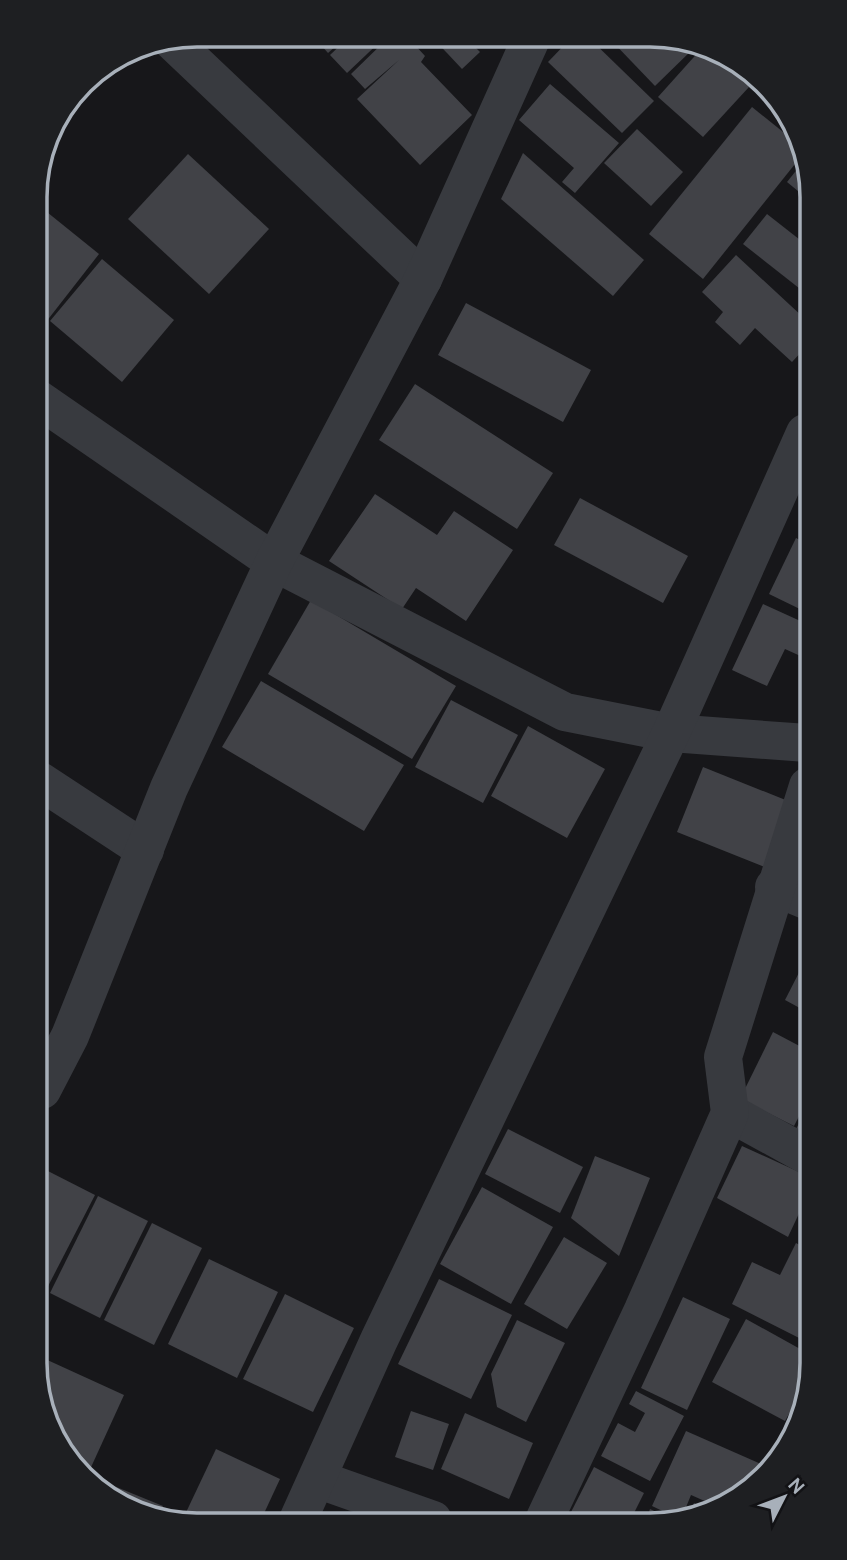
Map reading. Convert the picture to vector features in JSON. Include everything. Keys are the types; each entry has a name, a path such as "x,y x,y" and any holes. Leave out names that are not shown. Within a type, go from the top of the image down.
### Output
{"street":[{"path":"47,1081 71,1036 169,788 274,562 423,279 527,47"},
{"path":"180,49 423,279"},
{"path":"47,405 274,562 565,712 671,733 800,742"},
{"path":"301,1513 379,1340 671,733 800,445"},
{"path":"47,787 145,850"},
{"path":"547,1513 643,1310 730,1113 723,1057 791,894 799,840"},
{"path":"730,1113 799,1151"},
{"path":"317,1479 413,1513"}],"building":[{"path":"442,47 475,47 480,52 462,69"},
{"path":"562,47 598,47 654,101 622,133 548,62"},
{"path":"618,47 649,47 689,53 655,86"},
{"path":"338,48 374,48 347,73 330,55"},
{"path":"378,48 417,48 425,56 421,62 472,115 420,165 357,99 399,60 365,89 351,74"},
{"path":"696,55 733,73 749,87 703,137 658,97"},
{"path":"550,84 619,143 575,193 562,182 574,168 519,120"},
{"path":"752,107 785,134 796,163 703,279 649,234"},
{"path":"637,129 683,172 651,206 604,163"},
{"path":"523,153 644,260 613,296 501,199"},
{"path":"188,154 269,229 209,294 128,219"},
{"path":"797,169 799,192 787,182"},
{"path":"47,212 99,254 47,321"},
{"path":"767,214 800,240 800,289 743,244"},
{"path":"736,255 800,314 800,354 792,362 755,328 740,345 715,322 723,312 702,292"},
{"path":"102,259 174,320 122,382 50,321"},
{"path":"466,303 591,370 563,422 438,355"},
{"path":"415,384 553,473 517,529 379,440"},
{"path":"375,494 437,535 454,511 513,550 466,621 416,588 402,609 329,561"},
{"path":"580,498 688,556 663,603 554,545"},
{"path":"796,538 800,540 800,609 769,594"},
{"path":"311,600 456,686 412,759 268,674"},
{"path":"763,604 800,621 800,656 785,649 767,686 732,670"},
{"path":"261,681 404,765 364,831 222,747"},
{"path":"451,700 518,735 483,803 415,767"},
{"path":"528,726 605,769 567,838 491,796"},
{"path":"703,767 793,803 767,868 677,832"},
{"path":"799,972 799,1008 785,1000"},
{"path":"773,1032 799,1046 799,1116 794,1126 740,1099"},
{"path":"508,1129 583,1167 560,1213 485,1174"},
{"path":"742,1146 799,1172 799,1213 788,1237 717,1198"},
{"path":"595,1156 650,1178 619,1256 571,1218"},
{"path":"47,1171 95,1195 47,1288"},
{"path":"482,1187 553,1227 511,1304 440,1264"},
{"path":"98,1196 148,1221 100,1318 50,1293"},
{"path":"152,1223 202,1248 154,1345 104,1320"},
{"path":"564,1237 607,1263 567,1329 524,1304"},
{"path":"796,1243 799,1245 799,1338 732,1304 752,1262 780,1275"},
{"path":"209,1259 278,1292 237,1378 168,1344"},
{"path":"439,1279 512,1315 471,1399 398,1364"},
{"path":"285,1294 354,1328 313,1412 243,1379"},
{"path":"683,1297 730,1319 687,1410 641,1388"},
{"path":"746,1319 799,1348 797,1392 785,1421 712,1382"},
{"path":"517,1320 565,1343 526,1422 497,1407 491,1374"},
{"path":"47,1360 124,1395 91,1468 73,1446 55,1411"},
{"path":"636,1391 684,1416 650,1481 601,1456 618,1423 635,1432 645,1413 629,1404"},
{"path":"411,1411 449,1424 433,1470 395,1457"},
{"path":"465,1413 533,1443 509,1499 441,1469"},
{"path":"686,1431 756,1462 749,1462 749,1475 741,1482 716,1497 706,1502 691,1495 686,1508 664,1512 652,1506"},
{"path":"216,1449 280,1479 264,1513 186,1512"},
{"path":"594,1467 644,1493 634,1513 571,1513"},
{"path":"109,1484 163,1506 162,1508 122,1493"}]}
